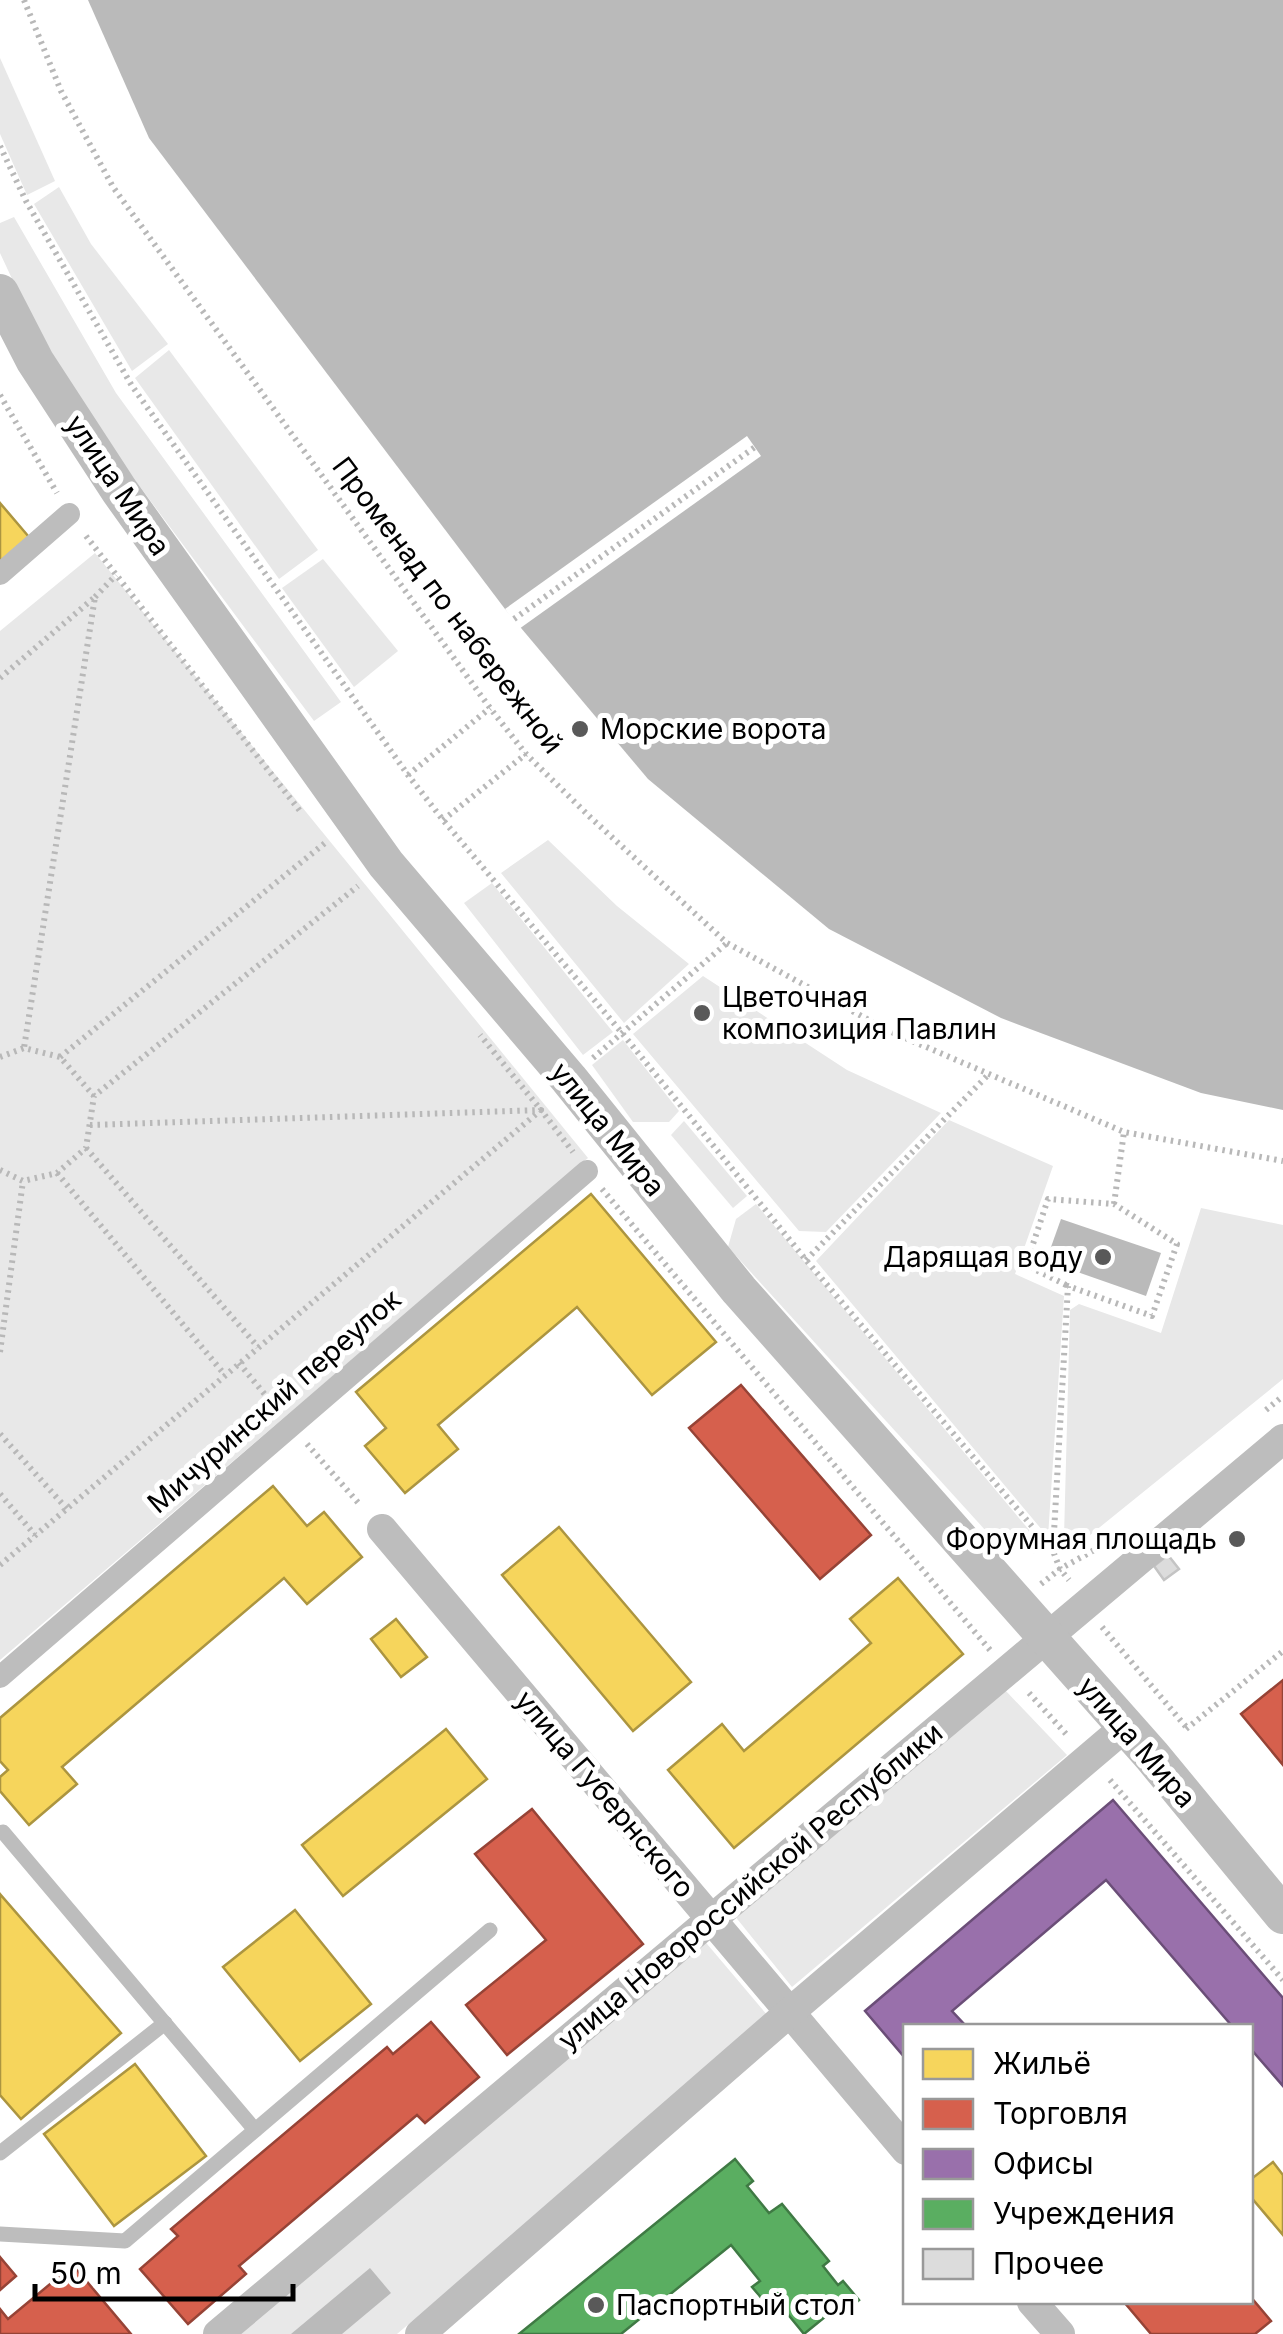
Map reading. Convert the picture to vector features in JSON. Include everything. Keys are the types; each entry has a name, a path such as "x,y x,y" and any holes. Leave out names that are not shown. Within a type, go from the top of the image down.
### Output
{"street":[{"name":"улица Мира","path":"0,292 35,361 119,490 386,864 569,1079 738,1290 1152,1756 1283,1914"},
{"path":"0,574 69,514"},
{"name":"Мичуринский переулок","path":"0,1677 587,1171"},
{"name":"улица Новороссийской Республики","path":"218,2334 1283,1439"},
{"name":"улица Губернского","path":"382,1530 903,2146"},
{"path":"420,2334 1126,1727"},
{"path":"1034,2304 1060,2334"}],"lane":[{"path":"3,1832 255,2130"},
{"path":"0,2234 125,2240 490,1930"},
{"path":"0,2153 165,2023"}],"path":[{"name":"Променад по набережной","path":"24,0 61,91 113,187 490,708 526,754 640,866 728,943 889,1031 1124,1132 1283,1162"},
{"path":"0,146 26,200 132,386 408,775 806,1260 1053,1551 1060,1568 1096,1619 1187,1728"},
{"path":"0,395 69,514 300,811"},
{"path":"514,619 754,446"},
{"path":"0,678 116,575"},
{"path":"24,1048 95,597"},
{"path":"408,775 490,708"},
{"path":"443,820 526,754"},
{"path":"60,1057 325,842"},
{"path":"0,1170 24,1181 57,1173 86,1148 94,1096 360,885"},
{"path":"569,1079 728,943"},
{"path":"480,1035 587,1171 977,1634 1112,1782 1283,1980"},
{"path":"2,1052 24,1048 60,1057 94,1096"},
{"path":"806,1260 989,1074"},
{"path":"90,1125 540,1110"},
{"path":"0,1565 540,1110"},
{"path":"1114,1204 1124,1132"},
{"path":"86,1148 258,1347"},
{"path":"57,1173 225,1375"},
{"path":"0,1352 24,1181"},
{"path":"1048,1199 1114,1204 1177,1244 1152,1316 1068,1286 1026,1265 1048,1199"},
{"path":"1053,1551 1068,1286"},
{"path":"1254,1420 1283,1396"},
{"path":"0,1434 67,1509"},
{"path":"0,1494 35,1536"},
{"path":"977,1634 1060,1568 1110,1539"},
{"path":"1112,1782 1152,1756 1283,1651"}],"shaded area":[{"path":"88,0 1283,0 1283,1110 1201,1093 1001,1018 829,929 648,779 505,609 149,138"},
{"path":"0,58 55,181 27,195 0,134"},
{"path":"59,187 91,244 168,344 132,371 34,204"},
{"path":"14,217 116,393 341,702 314,721 86,414 0,253 0,223"},
{"path":"169,350 318,550 279,579 135,378"},
{"path":"95,553 588,1158 0,1660 0,631"},
{"path":"323,559 398,651 354,687 282,588"},
{"path":"548,840 617,906 689,964 624,1023 501,873"},
{"path":"492,883 613,1032 583,1055 464,903"},
{"path":"703,976 847,1070 941,1113 826,1232 799,1231 633,1034"},
{"path":"623,1040 679,1111 669,1122 633,1122 592,1065"},
{"path":"949,1120 1053,1166 1015,1274 1064,1296 1048,1537 816,1261"},
{"path":"684,1121 747,1196 733,1208 671,1135"},
{"path":"756,1204 1045,1549 1036,1554 1018,1549 986,1531 728,1247 736,1219"},
{"path":"1201,1208 1283,1225 1283,1379 1070,1548 1064,1537 1070,1310 1079,1304 1161,1333"},
{"name":"Дарящая воду","path":"1061,1219 1161,1253 1146,1296 1046,1261"},
{"path":"1005,1690 1067,1755 792,1987 734,1915"},
{"path":"702,1938 768,2016 397,2334 229,2334"},
{"path":"370,2268 391,2293 342,2334 291,2334"}],"pier":[{"path":"747,436 761,456 519,629 505,609"}],"building: Жильё":[{"path":"0,503 29,537 0,562"},
{"path":"591,1194 716,1342 652,1395 577,1307 438,1425 458,1449 405,1493 365,1446 386,1428 356,1392"},
{"path":"273,1486 307,1526 324,1512 362,1557 307,1604 284,1578 62,1767 77,1784 29,1825 0,1791 0,1777 8,1770 0,1761 0,1718"},
{"path":"559,1527 691,1682 633,1731 502,1575"},
{"path":"898,1578 963,1654 734,1848 668,1770 722,1724 744,1751 871,1643 850,1619"},
{"path":"396,1619 427,1657 401,1677 371,1639"},
{"path":"446,1729 487,1779 343,1896 302,1845"},
{"path":"0,1894 121,2033 21,2119 0,2095"},
{"path":"295,1910 371,2004 300,2061 223,1967"},
{"path":"135,2064 206,2156 114,2226 44,2134"},
{"path":"1273,2162 1283,2175 1283,2235 1253,2200 1253,2178"}],"building: Торговля":[{"path":"741,1385 871,1535 820,1579 689,1428"},
{"path":"1283,1680 1283,1765 1241,1714"},
{"path":"532,1809 643,1944 507,2055 466,2005 546,1940 475,1854"},
{"path":"431,2022 479,2077 425,2123 417,2115 239,2266 246,2274 188,2324 140,2269 178,2236 171,2229 387,2047 393,2054"},
{"path":"0,2257 16,2276 0,2290"},
{"path":"73,2265 131,2334 0,2334 0,2309 8,2319"},
{"path":"1253,2300 1271,2321 1255,2334 1151,2334 1126,2304 1253,2304"}],"building: Офисы":[{"path":"1113,1800 1283,1998 1283,2086 1253,2051 1253,2024 1230,2024 1106,1880 952,2011 964,2024 903,2024 903,2055 865,2011"}],"building: Учреждения":[{"path":"735,2159 753,2181 747,2186 769,2213 782,2204 829,2261 823,2266 838,2285 843,2281 859,2300 842,2314 836,2308 804,2334 777,2301 769,2307 752,2287 760,2281 731,2245 621,2334 519,2334"}],"building: Прочее":[{"path":"1168,1555 1179,1569 1164,1580 1154,1566"}],"place":[{"name":"Морские ворота","path":"580,729"},
{"name":"Цветочная композиция Павлин","path":"702,1013"},
{"name":"Дарящая воду","path":"1103,1257"},
{"name":"Форумная площадь","path":"1237,1539"},
{"name":"Паспортный стол","path":"596,2305"}]}
